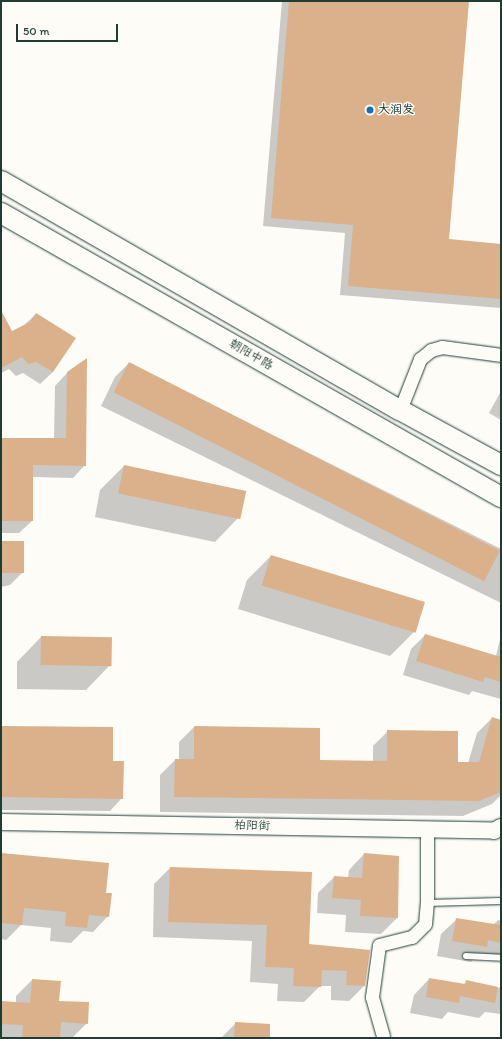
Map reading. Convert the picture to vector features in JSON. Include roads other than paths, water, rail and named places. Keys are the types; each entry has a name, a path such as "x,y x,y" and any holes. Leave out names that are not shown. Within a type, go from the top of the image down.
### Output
{"main road":[{"path":"1,181 400,410 501,465"},
{"name":"朝阳中路","path":"1,213 501,497"}],"street":[{"path":"400,410 420,359 431,350 442,347 501,355"},
{"name":"柏阳街","path":"1,822 494,831 501,827"},
{"path":"383,1036 372,997 379,945 412,937 425,924 427,903 427,830"}],"lane":[{"path":"427,903 501,901"},
{"path":"466,956 501,958"}],"place":[{"name":"大润发","path":"370,110"}]}
